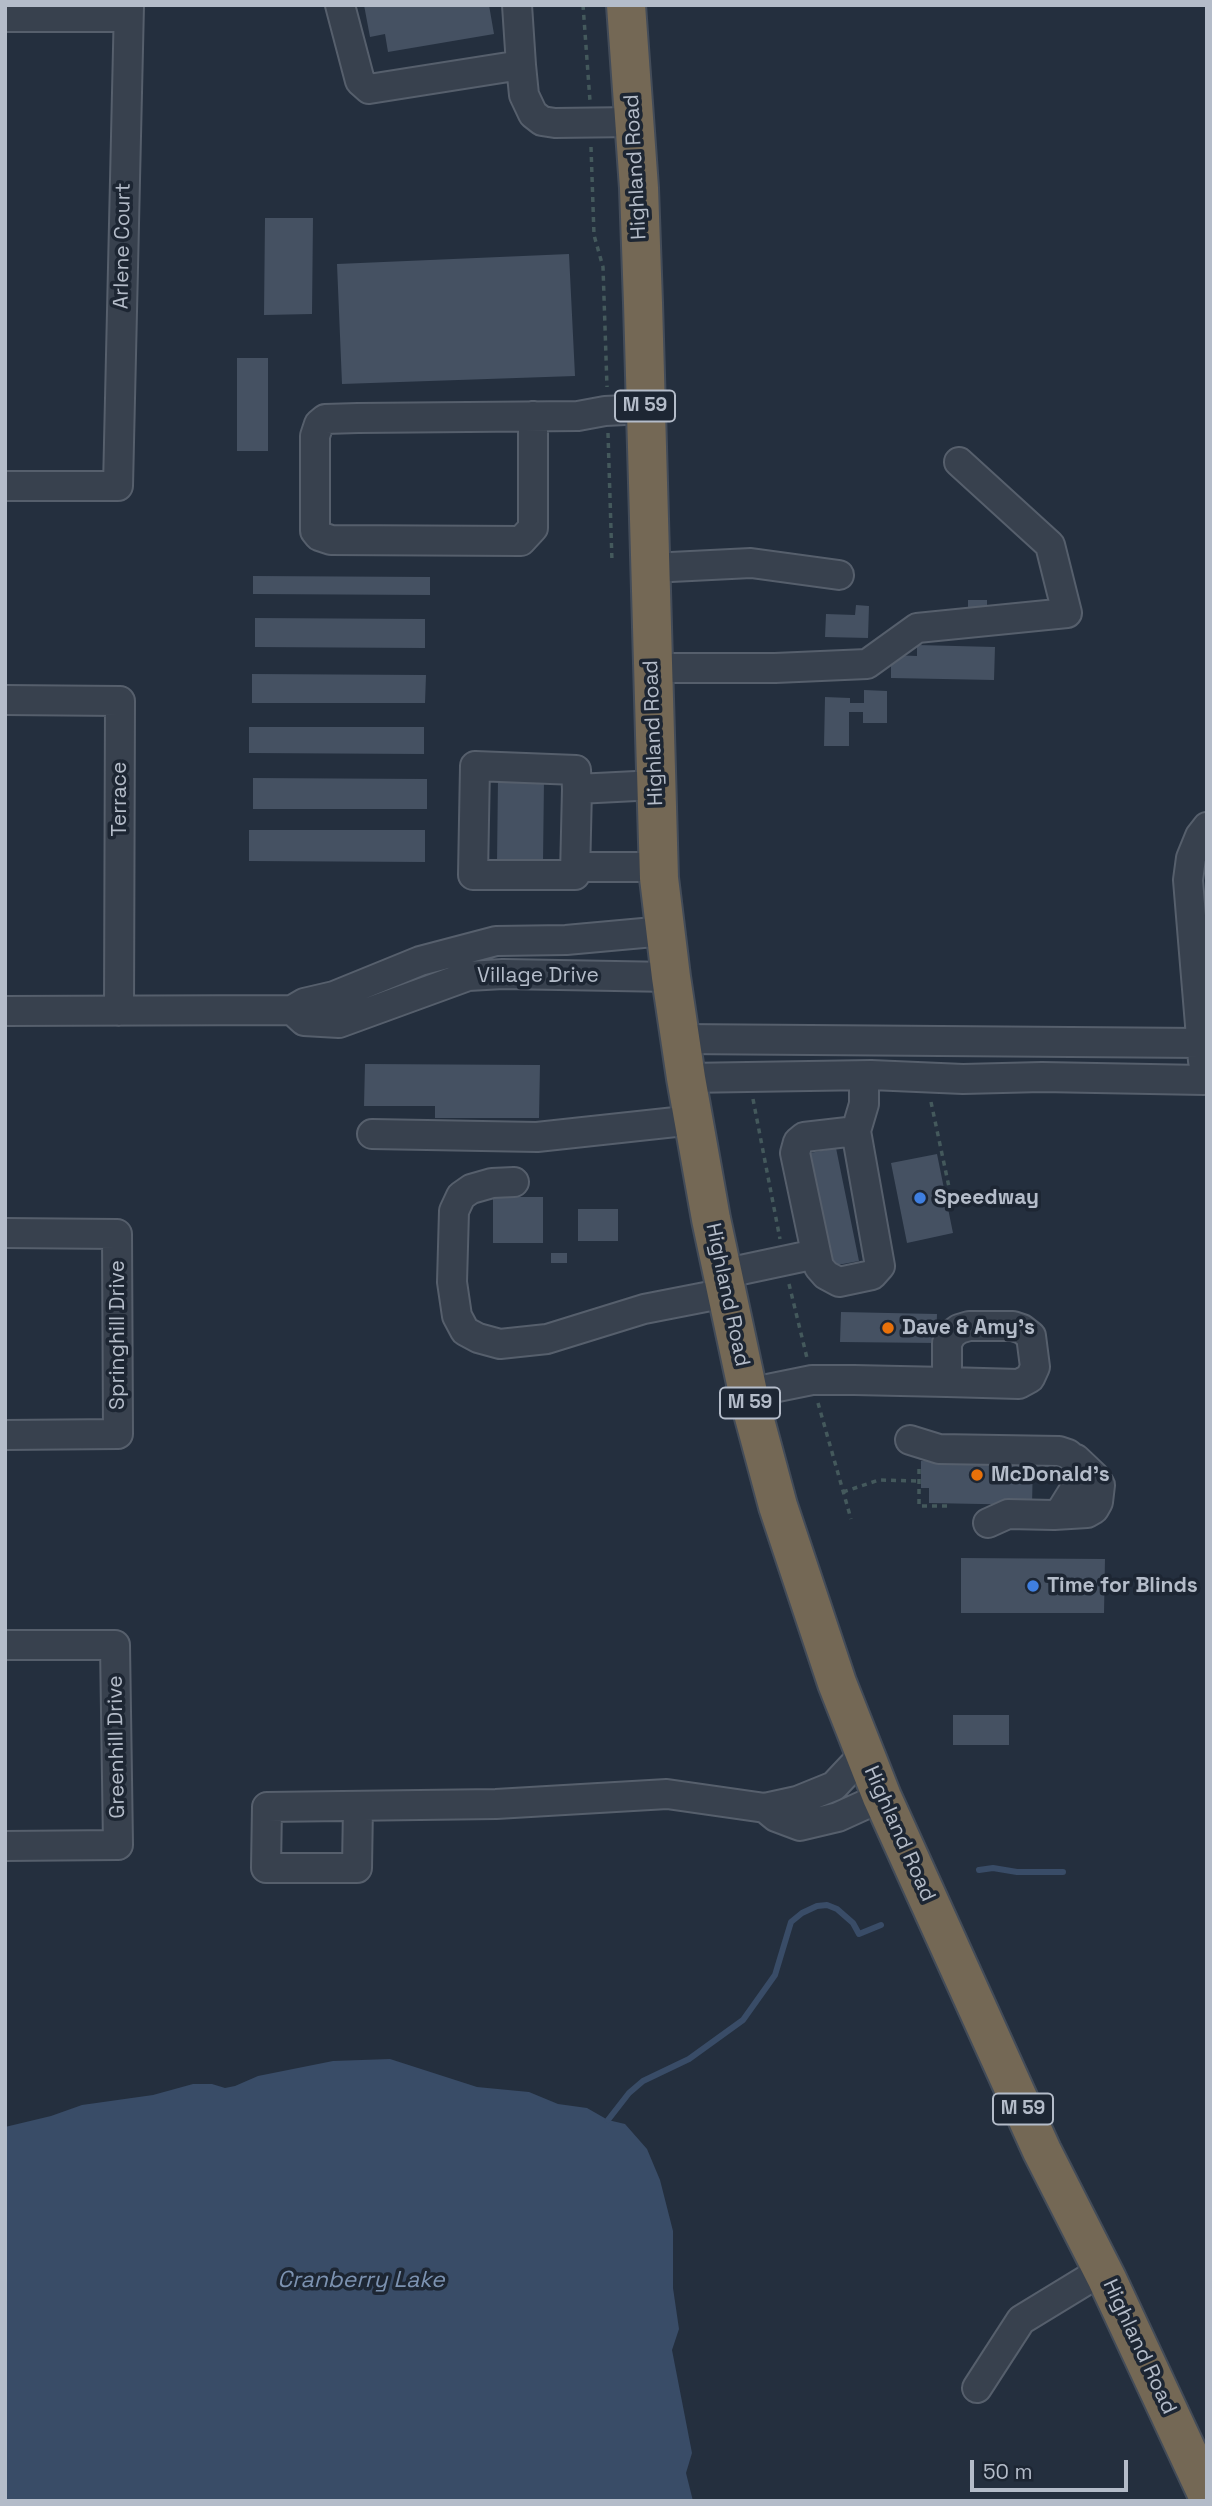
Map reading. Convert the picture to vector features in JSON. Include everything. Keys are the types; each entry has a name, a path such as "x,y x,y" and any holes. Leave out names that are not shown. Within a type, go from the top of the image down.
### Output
{"highway":[{"name":"Highland Road","path":"626,5 635,122 643,303 659,867 680,1039 724,1283 747,1393 778,1506 837,1683 864,1754 1037,2140 1103,2270 1206,2498"}],"street":[{"path":"340,5 360,81 369,89 521,65"},
{"path":"517,5 524,95 533,114 542,121 555,123 635,122"},
{"path":"5,17 128,11"},
{"name":"Arlene Court","path":"5,486 118,486 128,11"},
{"path":"533,416 533,528 521,541 331,540 320,536 316,531 315,436 319,424 325,419 533,416 578,416 645,409"},
{"path":"652,668 775,668 867,664 917,628 1067,613 1050,545 959,463"},
{"path":"651,568 751,563 839,575"},
{"name":"Terrace","path":"5,700 120,701 119,1011"},
{"path":"475,766 576,770 577,789 575,876 473,875 475,766"},
{"path":"577,789 656,785"},
{"path":"687,1078 1042,1077 1205,1090 1188,880 1191,858 1207,827"},
{"path":"575,867 659,867"},
{"name":"Village Drive","path":"5,1011 292,1010 303,1003 334,996 420,961 496,941 566,940 665,931"},
{"name":"Village Drive","path":"292,1010 304,1021 339,1023 468,976 671,976"},
{"path":"680,1039 1201,1043"},
{"path":"856,1131 804,1138 798,1142 795,1153 819,1267 827,1276 839,1282 872,1275 880,1266 856,1131 864,1104 871,1041"},
{"path":"962,1041 963,1079"},
{"path":"372,1134 537,1137 694,1120"},
{"path":"514,1182 492,1183 471,1189 461,1196 454,1211 452,1282 457,1315 465,1331 500,1344 547,1339 724,1283 784,1261 816,1254"},
{"name":"Springhill Drive","path":"5,1233 117,1234 118,1434 5,1435"},
{"path":"747,1393 812,1380 947,1382"},
{"path":"914,1449 1059,1451 1076,1459 1100,1485 1098,1502 1094,1509 1087,1513 1008,1514 988,1523"},
{"name":"Greenhill Drive","path":"5,1645 115,1645 118,1845 5,1846"},
{"path":"358,1806 496,1804 667,1794 765,1808 797,1801 834,1786 864,1754"},
{"path":"765,1808 776,1817 800,1826 838,1817 882,1797"},
{"path":"977,2388 1021,2320 1103,2270"}],"path":[{"path":"583,5 588,57 594,234 603,267 612,562"},
{"path":"747,1076 784,1261 812,1380 851,1519"},
{"path":"931,1102 949,1187"},
{"path":"914,1449 919,1480 919,1506 952,1506"},
{"path":"843,1492 879,1480 919,1480"}],"water":[{"name":"Cranberry Lake","path":"390,2059 477,2087 529,2092 558,2104 587,2108 608,2120 625,2124 647,2149 660,2180 673,2231 673,2288 679,2329 672,2350 692,2453 686,2473 693,2501 5,2501 5,2127 82,2105 153,2095 193,2084 212,2084 225,2088 258,2076 333,2061"}],"building":[{"path":"364,5 489,5 494,34 388,52 385,34 370,37"},
{"path":"265,218 313,218 312,314 264,315"},
{"path":"569,254 575,376 342,384 337,264"},
{"path":"237,358 268,358 268,451 237,451"},
{"path":"253,576 430,577 430,595 253,594"},
{"path":"968,600 987,600 987,615 968,614"},
{"path":"856,605 869,606 868,638 825,637 826,614 855,615"},
{"path":"255,618 425,619 425,648 255,647"},
{"path":"917,645 995,647 994,680 891,678 891,655 917,656"},
{"path":"252,674 426,675 425,703 252,703"},
{"path":"864,690 887,691 887,723 863,723 863,712 849,712 849,746 824,746 825,697 850,698 850,703 864,703"},
{"path":"249,727 424,727 424,754 249,753"},
{"path":"253,778 427,779 427,809 253,809"},
{"path":"498,779 544,780 543,862 497,862"},
{"path":"249,830 425,830 425,862 249,861"},
{"path":"365,1064 540,1065 539,1118 435,1118 435,1106 364,1106"},
{"path":"836,1148 859,1261 832,1266 810,1153"},
{"path":"937,1154 953,1233 907,1243 891,1163"},
{"path":"493,1197 543,1197 543,1243 493,1243"},
{"path":"578,1209 618,1209 618,1241 578,1241"},
{"path":"551,1253 567,1253 567,1263 551,1263"},
{"name":"Dave & Amy's","path":"841,1312 937,1314 936,1343 840,1342"},
{"name":"McDonald's","path":"921,1461 1033,1462 1032,1505 929,1503 929,1488 921,1488"},
{"name":"Time for Blinds","path":"961,1558 1105,1559 1104,1613 961,1613"},
{"path":"953,1715 1009,1715 1009,1745 953,1745"}],"waterway":[{"path":"979,1870 993,1868 1017,1872 1063,1872"},
{"path":"608,2120 629,2093 643,2081 689,2059 743,2020 775,1975 791,1922 802,1913 827,1905 837,1909 853,1923 859,1934 881,1925"}],"place":[{"name":"Speedway","path":"920,1198"},
{"name":"Dave & Amy's","path":"888,1328"},
{"name":"McDonald's","path":"977,1475"},
{"name":"Time for Blinds","path":"1033,1586"}]}
